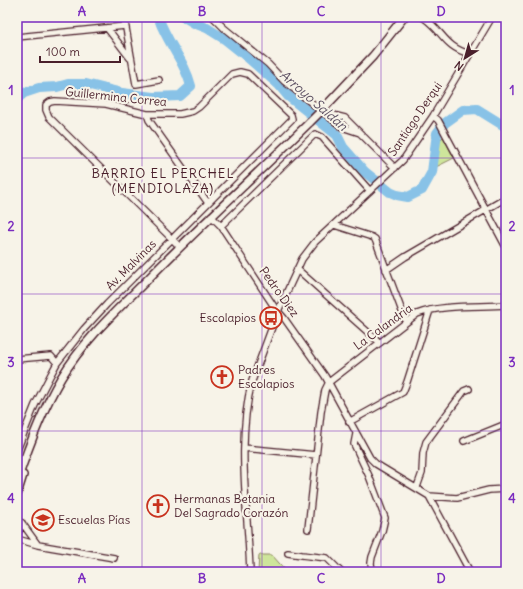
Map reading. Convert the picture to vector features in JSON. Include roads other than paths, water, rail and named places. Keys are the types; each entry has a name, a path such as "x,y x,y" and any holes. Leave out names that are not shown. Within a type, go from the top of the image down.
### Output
{"main road":[{"path":"17,481 21,459 46,406 61,377 77,354 104,322 180,247 310,122 324,111 373,56 404,17"},
{"path":"17,494 43,419 55,394 75,362 111,320 212,217"}],"street":[{"path":"124,17 136,84 160,80"},
{"path":"213,17 224,28 268,64 284,81 324,111 339,125 360,133"},
{"name":"Santiago Derqui","path":"250,572 244,448 247,404 252,381 278,311 297,269 312,247 370,191 388,176 407,154 433,116 492,17"},
{"path":"424,18 431,22 439,33 454,48 470,54"},
{"path":"17,37 125,26"},
{"path":"107,28 131,59"},
{"name":"Guillermina Correa","path":"172,239 49,117 46,110 46,104 55,101 106,104 147,114 180,114 193,111 232,74 240,72 248,74 290,115 292,119"},
{"path":"324,111 343,117 395,168"},
{"path":"147,114 149,120 208,203"},
{"path":"433,116 438,120 506,247"},
{"name":"Av. Malvinas","path":"17,450 35,405 57,363 96,314 292,119"},
{"path":"221,226 312,135 315,134 322,137 370,191"},
{"path":"386,270 485,209 506,198"},
{"name":"Pedro Diez","path":"212,217 221,226 275,308 284,318 329,382 356,434"},
{"path":"334,225 372,237 376,242 406,322"},
{"path":"172,239 180,247"},
{"path":"297,269 379,342"},
{"name":"La Calandria","path":"329,382 417,314 430,310 454,307 506,305"},
{"path":"350,422 402,392 407,382 430,310"},
{"path":"17,359 51,356 57,363"},
{"path":"308,530 325,390 329,382"},
{"path":"417,487 422,473 426,442 464,391 470,388"},
{"path":"464,441 506,424"},
{"path":"356,434 373,461 417,487 429,496 470,572"},
{"path":"356,434 354,444 369,476 385,518 382,531 372,557 371,563 373,572"},
{"path":"244,448 316,455"},
{"path":"429,496 457,498 495,488 506,489"},
{"path":"17,535 22,522 38,546"},
{"path":"17,539 38,546 114,558"},
{"path":"288,553 327,558 341,572"}],"waterway":[{"name":"Arroyo Saldán","path":"17,99 24,93 39,88 57,87 68,84 86,84 122,93 153,97 180,96 191,86 185,68 162,28 159,19 161,17"},
{"name":"Arroyo Saldán","path":"184,17 207,28 226,40 246,56 279,85 288,96 337,135 343,147 365,172 390,192 397,195 408,197 422,190 432,172 437,133 445,123 463,110 477,109 506,127"}],"place":[{"name":"Escolapios","path":"271,318"},
{"name":"Padres Escolapios","path":"222,377"},
{"name":"Hermanas Betania Del Sagrado Corazón","path":"158,506"},
{"name":"Escuelas Pías","path":"43,520"}],"district":[{"name":"BARRIO EL PERCHEL (MENDIOLAZA)","path":"163,180"}]}
